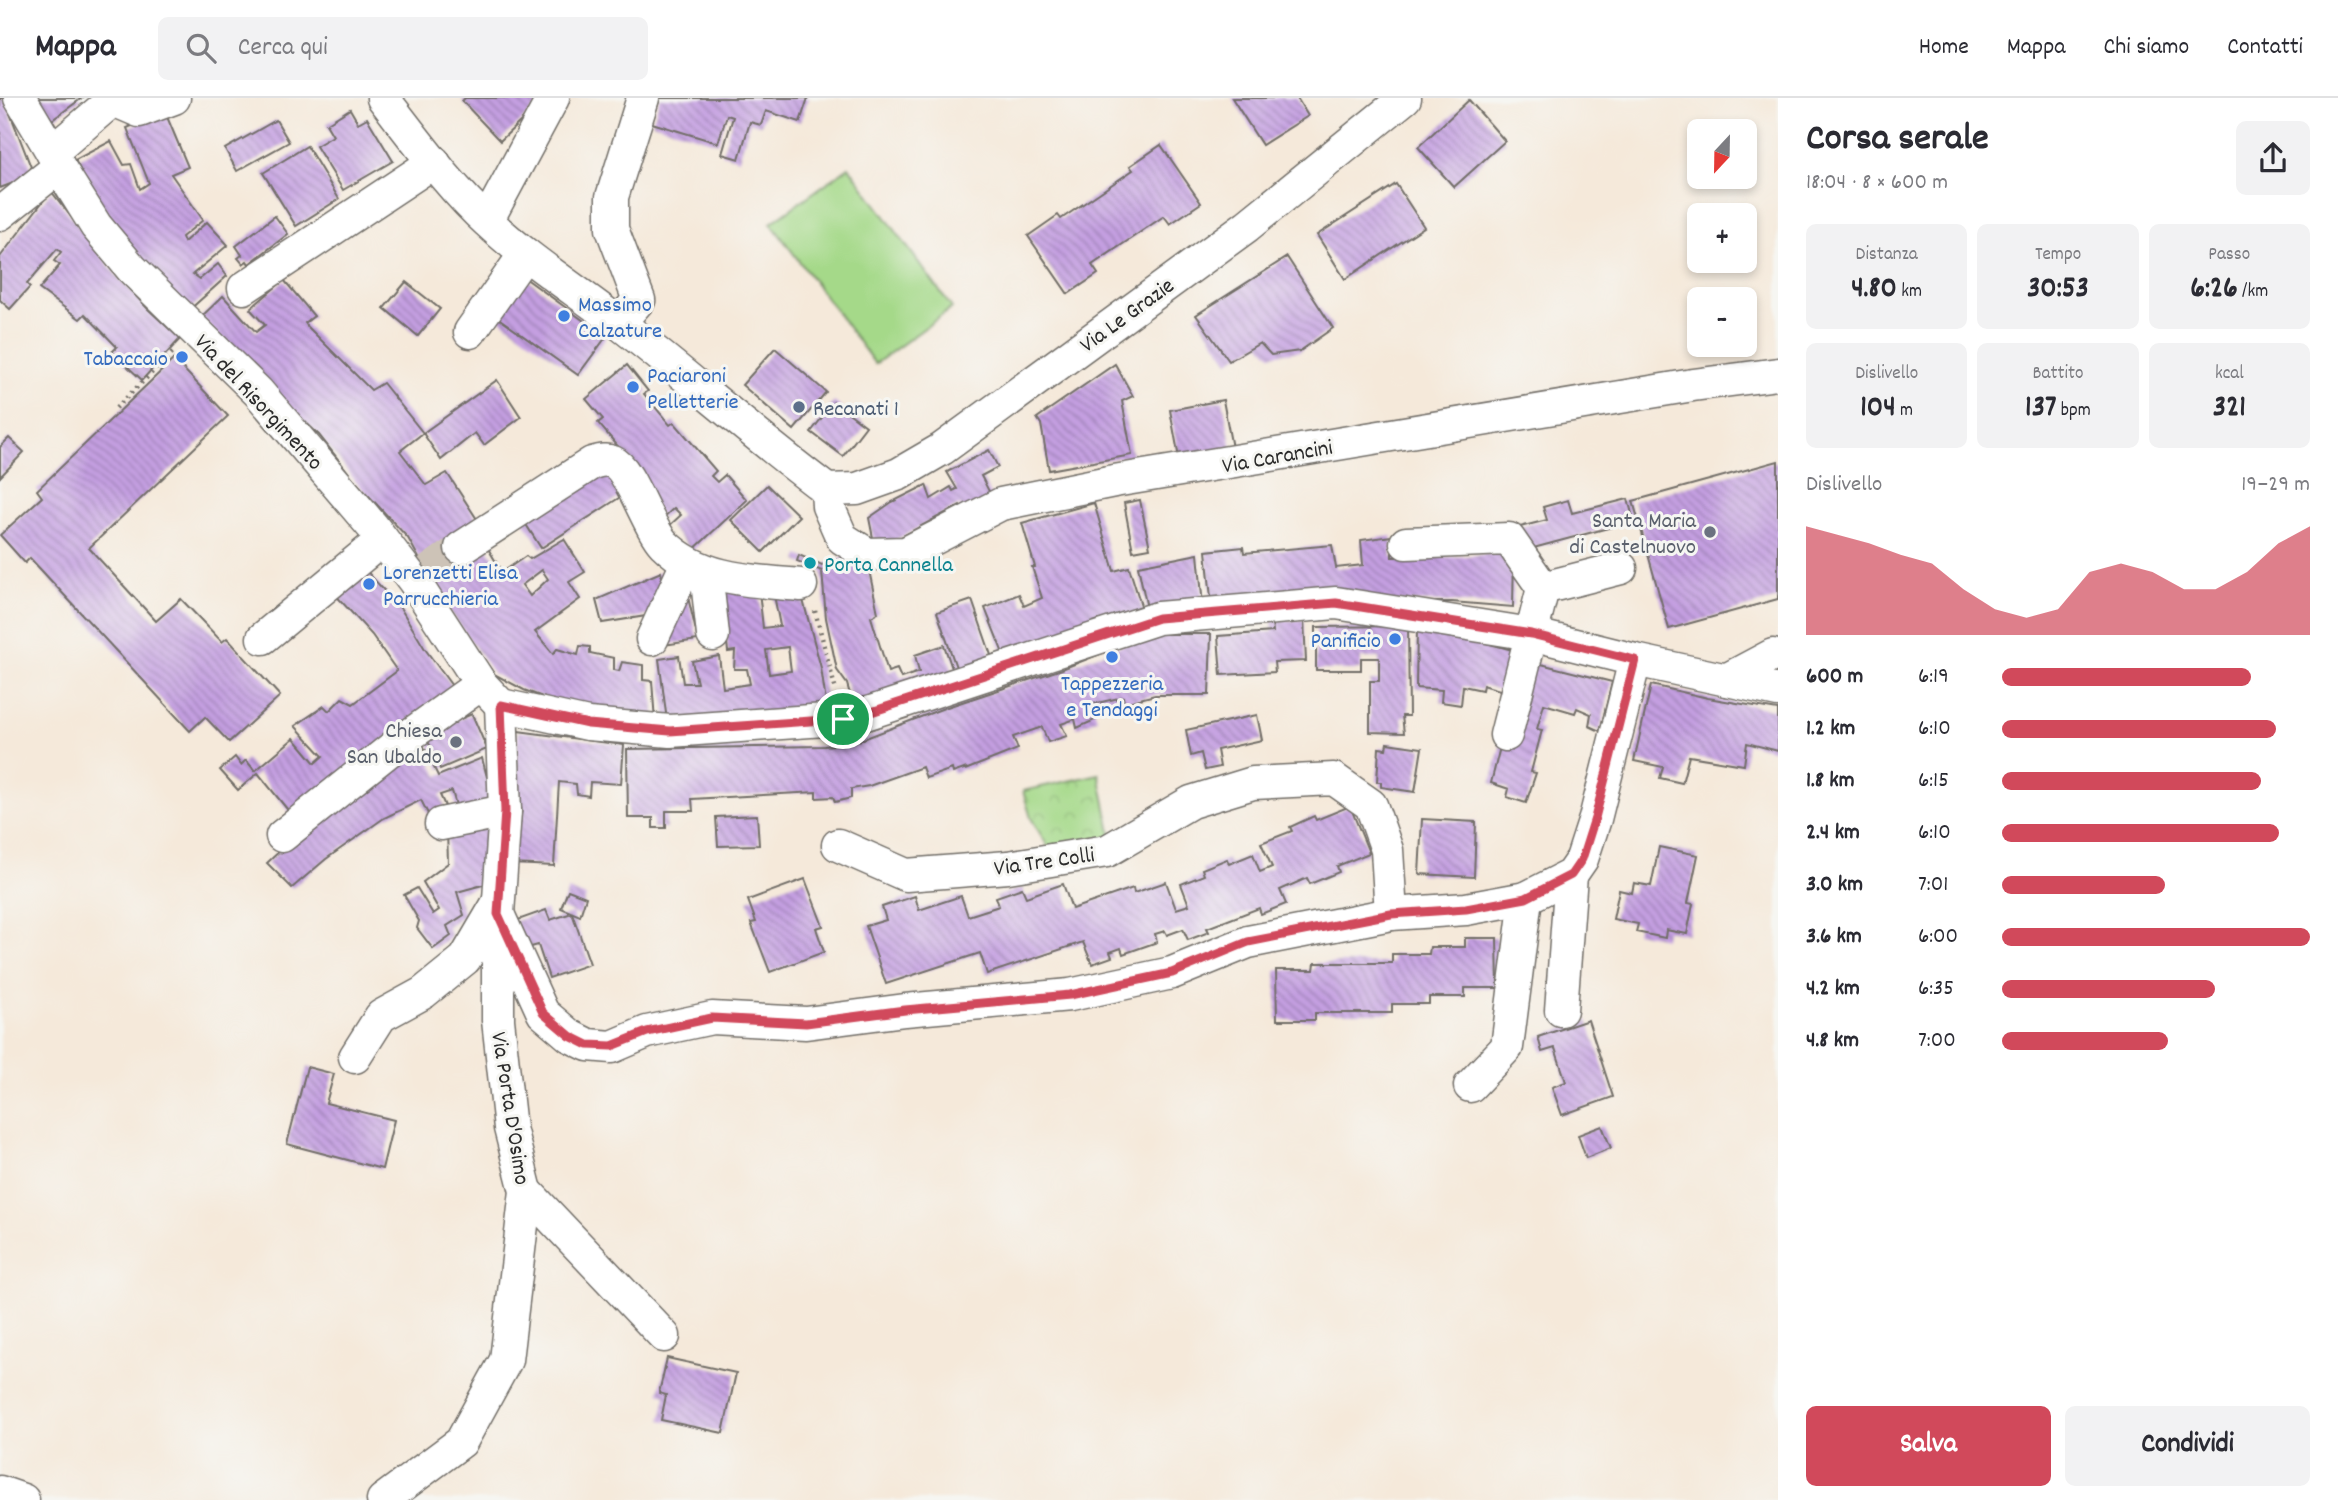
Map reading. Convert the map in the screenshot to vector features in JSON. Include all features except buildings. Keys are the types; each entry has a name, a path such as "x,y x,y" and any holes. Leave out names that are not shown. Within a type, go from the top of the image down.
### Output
{"street":[{"name":"Via del Risorgimento","path":"20,98 96,226 123,258 258,393 382,540 420,577 491,695"},
{"path":"0,215 114,99 139,111 174,98"},
{"path":"383,98 434,162 487,221 525,254 619,323 827,490"},
{"path":"487,221 553,98"},
{"path":"619,323 639,300 612,229 612,197 643,98"},
{"name":"Via Le Grazie","path":"827,490 857,489 899,474 942,449 1247,226 1395,101"},
{"path":"244,288 434,162"},
{"path":"470,332 525,254"},
{"name":"Via Carancini","path":"827,490 828,506 842,538 867,554 906,553 1001,504 1114,481 1693,385 1778,374"},
{"path":"461,548 592,463 605,460 616,463 626,476 651,528 664,544 696,567 750,581 801,585"},
{"path":"1406,543 1509,538 1543,588 1506,735"},
{"path":"264,638 382,540"},
{"path":"696,567 713,635"},
{"path":"652,639 696,567"},
{"path":"1543,588 1621,568"},
{"path":"282,836 396,745 491,695 588,724 670,731 853,718 1158,618 1336,603 1531,634 1778,691"},
{"path":"1726,680 1773,655"},
{"path":"498,908 543,1013 570,1036 588,1045 612,1046 647,1032 712,1018 806,1023 905,1010 1070,995 1172,973 1248,942 1391,914 1466,909 1526,898 1571,875 1582,859 1635,660"},
{"name":"Via Porta D'Osimo","path":"383,1500 461,1443 506,1360 526,1191 510,1128 498,1020 498,908 505,811 491,695"},
{"name":"Via Tre Colli","path":"838,845 906,875 1008,867 1107,851 1191,802 1253,783 1334,779 1371,805 1387,850 1391,914"},
{"path":"441,824 505,811"},
{"path":"1561,1010 1571,875"},
{"path":"1470,1087 1507,1046 1526,898"},
{"path":"355,1057 381,1016 424,993 465,959 498,908"},
{"path":"526,1191 664,1335"},
{"path":"0,1492 23,1500"}],"path":[{"path":"116,408 195,330"},
{"path":"801,585 812,598 843,719"}],"green space":[{"path":"849,167 952,308 875,364 771,223"},
{"path":"1099,774 1113,842 1051,852 1031,818 1023,791"}],"tunnel":[{"path":"427,572 461,548"}],"place":[{"name":"Massimo Calzature","path":"564,316"},
{"name":"Tabaccaio","path":"182,357"},
{"name":"Paciaroni Pelletterie","path":"633,387"},
{"name":"Recanati 1","path":"799,407"},
{"name":"Santa Maria di Castelnuovo","path":"1710,532"},
{"name":"Porta Cannella","path":"810,563"},
{"name":"Lorenzetti Elisa Parrucchieria","path":"369,584"},
{"name":"Panificio","path":"1395,639"},
{"name":"Tappezzeria e Tendaggi","path":"1112,657"},
{"name":"Chiesa San Ubaldo","path":"456,742"}],"route":[{"path":"1336,603 1531,634 1635,660 1582,859 1571,875 1526,898 1466,909 1391,914 1248,942 1172,973 1070,995 905,1010 806,1023 712,1018 647,1032 612,1046 588,1045 570,1036 543,1013 498,914 505,811 501,705 588,724 670,731 843,719 853,718 1158,618 1336,603"}]}
